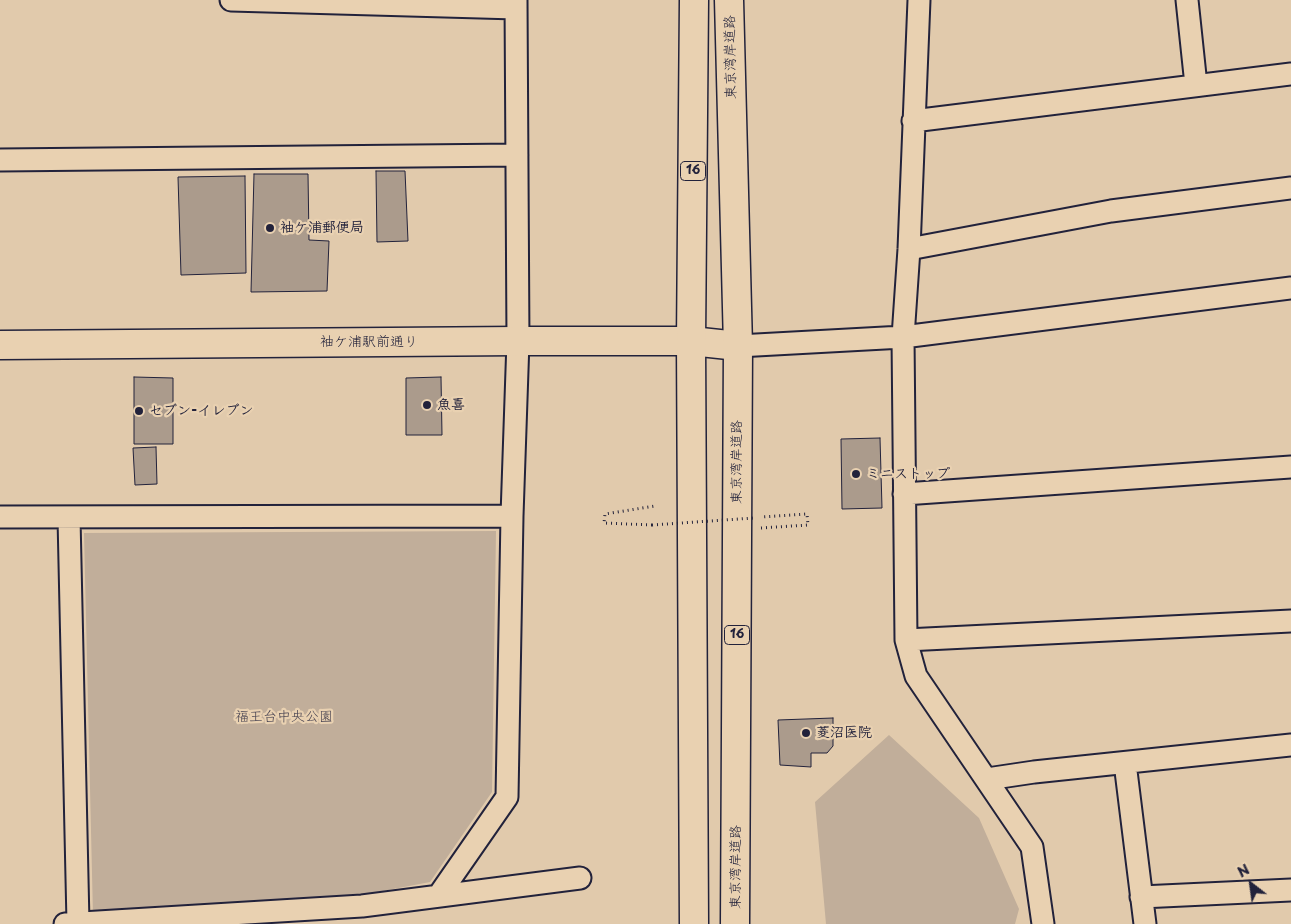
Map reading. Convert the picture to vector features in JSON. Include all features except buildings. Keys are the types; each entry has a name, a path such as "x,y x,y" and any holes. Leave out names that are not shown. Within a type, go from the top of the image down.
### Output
{"main road":[{"name":"16","path":"694,0 691,342 694,924"},
{"name":"東京湾岸道路","path":"730,0 738,346 736,924"},
{"name":"袖ケ浦駅前通り","path":"0,345 518,341 691,342 738,346"}],"street":[{"path":"231,0 516,4 518,341 512,516 507,797 439,895"},
{"path":"918,0 909,249 903,337 906,640 916,676 1032,847 1043,924"},
{"path":"1187,0 1196,85"},
{"path":"913,121 1291,74"},
{"path":"0,160 517,155"},
{"path":"909,249 1111,211 1291,188"},
{"path":"738,346 903,337 1291,288"},
{"path":"904,494 1291,467"},
{"path":"0,517 512,516"},
{"path":"69,518 72,924 362,915 439,895 580,878"},
{"path":"906,640 1291,622"},
{"path":"987,778 1291,745"},
{"path":"1125,763 1145,924"},
{"path":"1141,897 1291,890"}],"path":[{"path":"655,506 604,514 604,523 652,525 807,514 808,525 756,528"}],"green space":[{"name":"福王台中央公園","path":"496,531 492,792 430,882 341,899 93,916 84,533"},
{"path":"889,735 979,818 1019,909 1015,924 826,924 815,802"}],"place":[{"name":"袖ケ浦郵便局","path":"270,228"},
{"name":"魚喜","path":"427,405"},
{"name":"セブン-イレブン","path":"139,411"},
{"name":"ミニストップ","path":"856,474"},
{"name":"菱沼医院","path":"806,733"}]}
